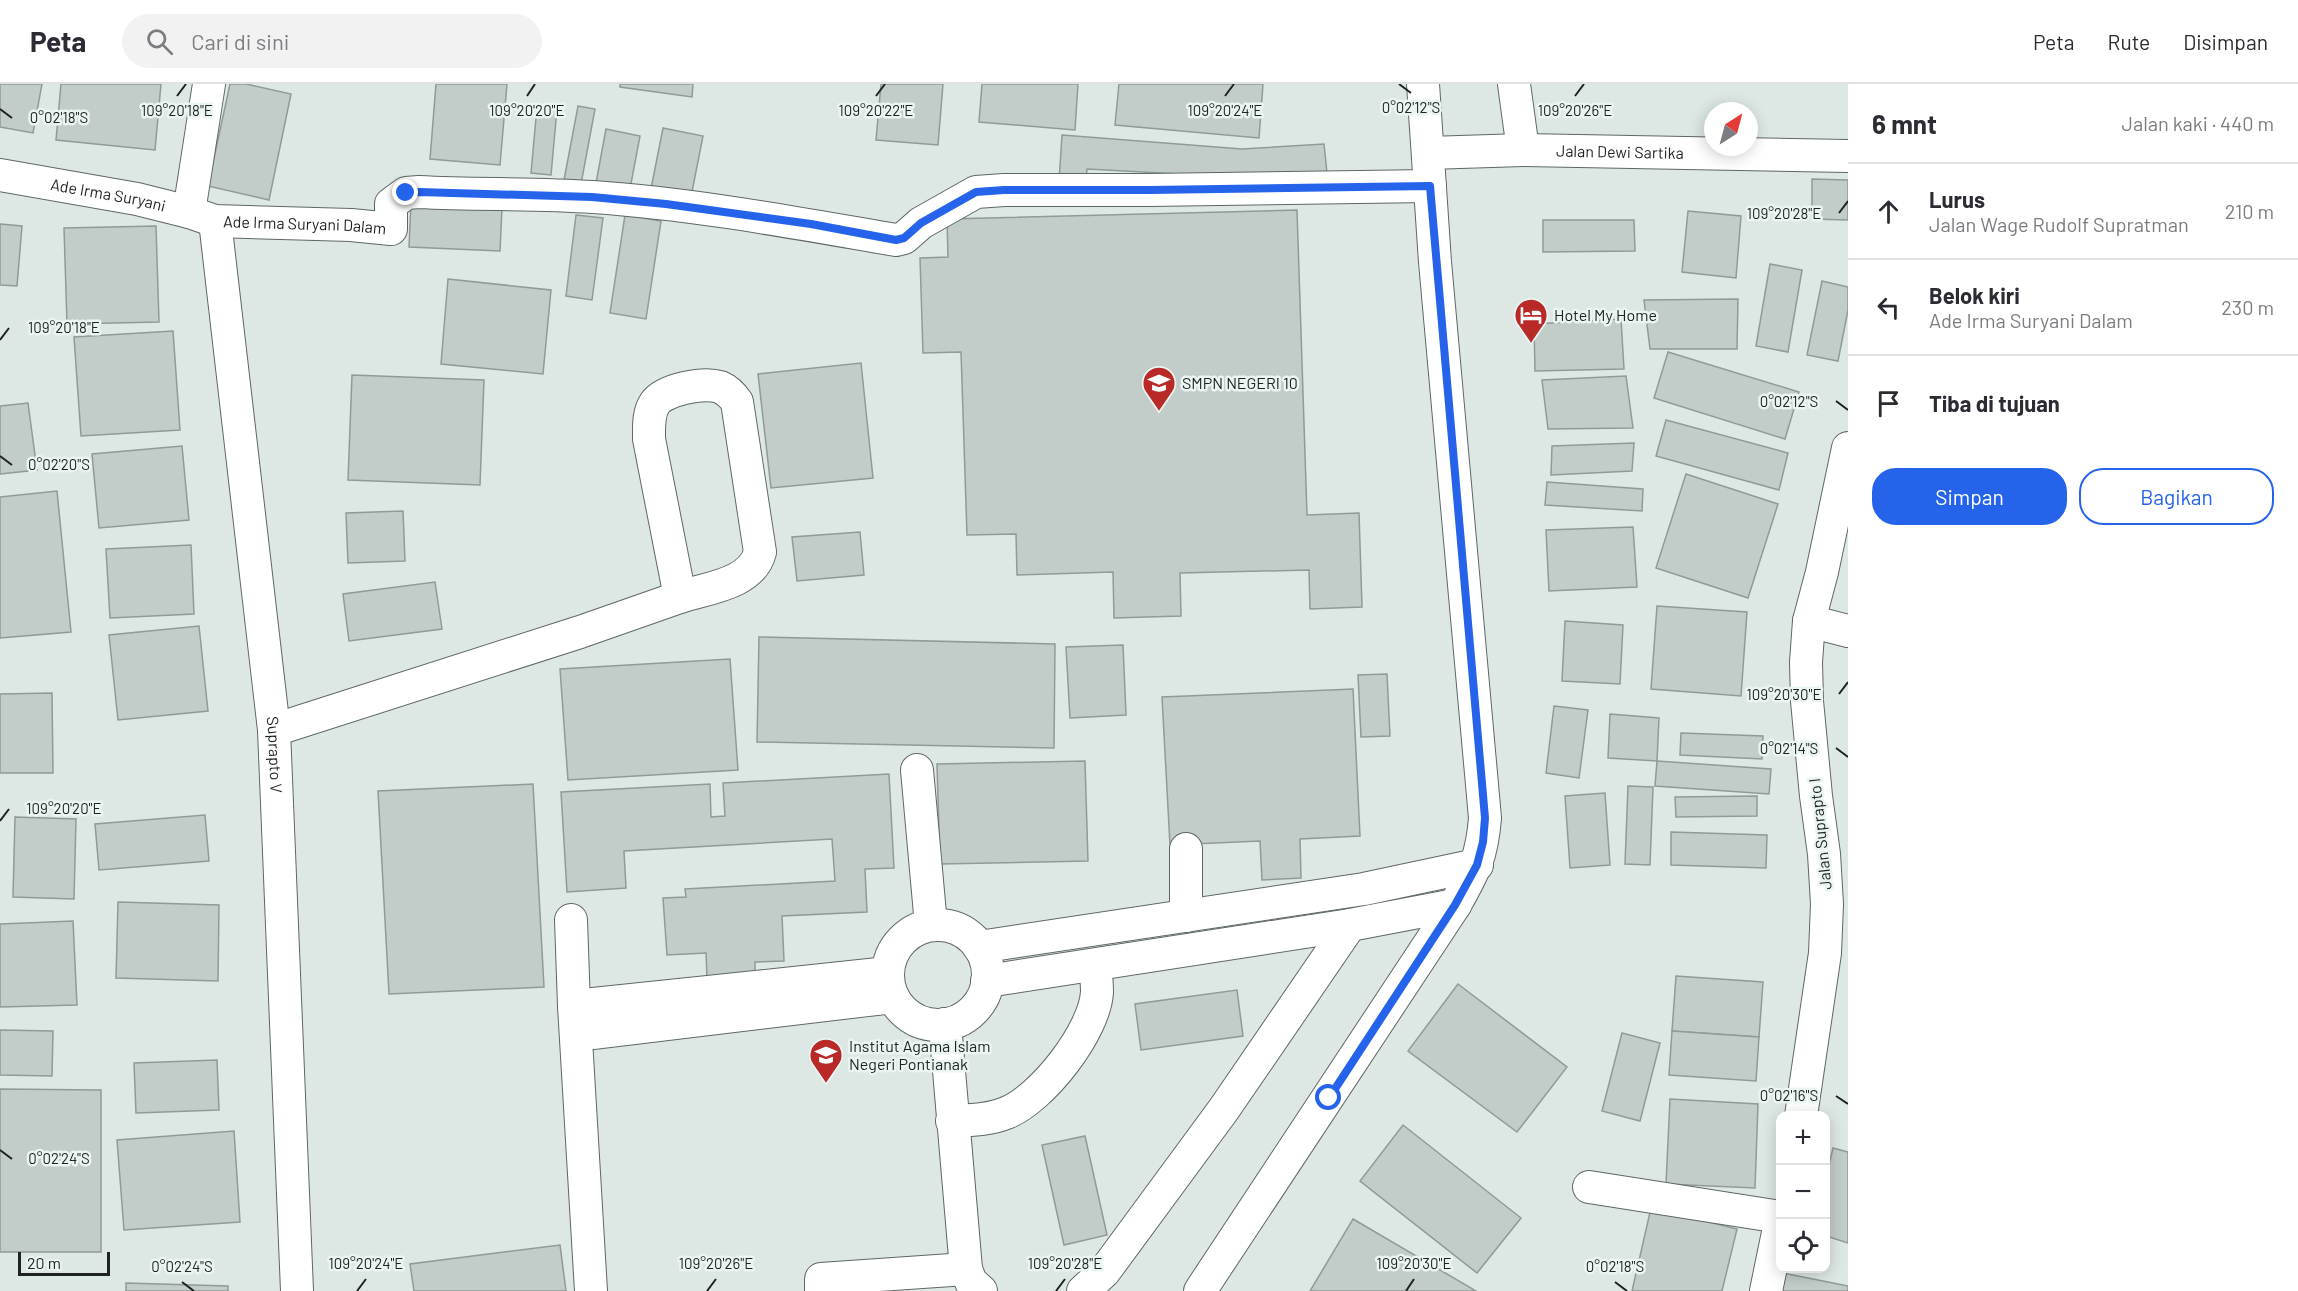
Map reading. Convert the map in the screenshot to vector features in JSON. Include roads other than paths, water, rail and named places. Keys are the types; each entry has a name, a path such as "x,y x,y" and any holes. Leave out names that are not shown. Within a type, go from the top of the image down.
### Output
{"street":[{"name":"Suprapto V","path":"209,84 202,216 274,730 297,1291"},
{"path":"1200,1291 1455,905 1477,865 1483,842 1485,818 1423,84"},
{"path":"1514,84 1523,150"},
{"name":"Jalan Dewi Sartika","path":"1428,153 1523,150 1848,156"},
{"name":"Ade Irma Suryani","path":"0,175 137,199 202,216"},
{"name":"Ade Irma Suryani Dalam","path":"202,216 391,229 391,204 406,193 592,197 666,204 811,224 896,240 904,238 921,223 976,192 1430,186"},
{"path":"274,730 743,577 754,567 760,552 737,402 730,393 717,386 677,389 666,393 655,404 650,419 649,440 680,597"},
{"name":"Jalan Suprapto I","path":"1802,1111 1825,953 1827,904 1836,857 1816,796 1807,701 1806,662 1809,621 1822,572 1848,448"},
{"path":"1809,621 1848,631"},
{"path":"918,770 931,925"},
{"path":"1186,849 1186,916"},
{"path":"979,947 1364,889 1477,865"},
{"path":"987,981 1350,925 1455,905"},
{"path":"571,920 591,1291"},
{"path":"931,925 952,927 963,932 979,947 987,969 985,992 973,1010 965,1017 945,1024 927,1023 911,1017 890,985 894,951 909,934 931,925"},
{"path":"1083,1291 1104,1272 1224,1109 1350,925"},
{"path":"952,1120 980,1119 1006,1113 1028,1099 1056,1074 1091,1016 1097,993 1095,965"},
{"path":"575,1021 890,985"},
{"path":"821,1291 821,1279 973,1280 952,1120 945,1024"},
{"path":"1589,1187 1776,1216"},
{"path":"1766,1291 1776,1242"}],"place":[{"name":"Hotel My Home","path":"1531,344"},
{"name":"SMPN NEGERI 10","path":"1159,412"},
{"name":"Institut Agama Islam Negeri Pontianak","path":"826,1084"}]}
